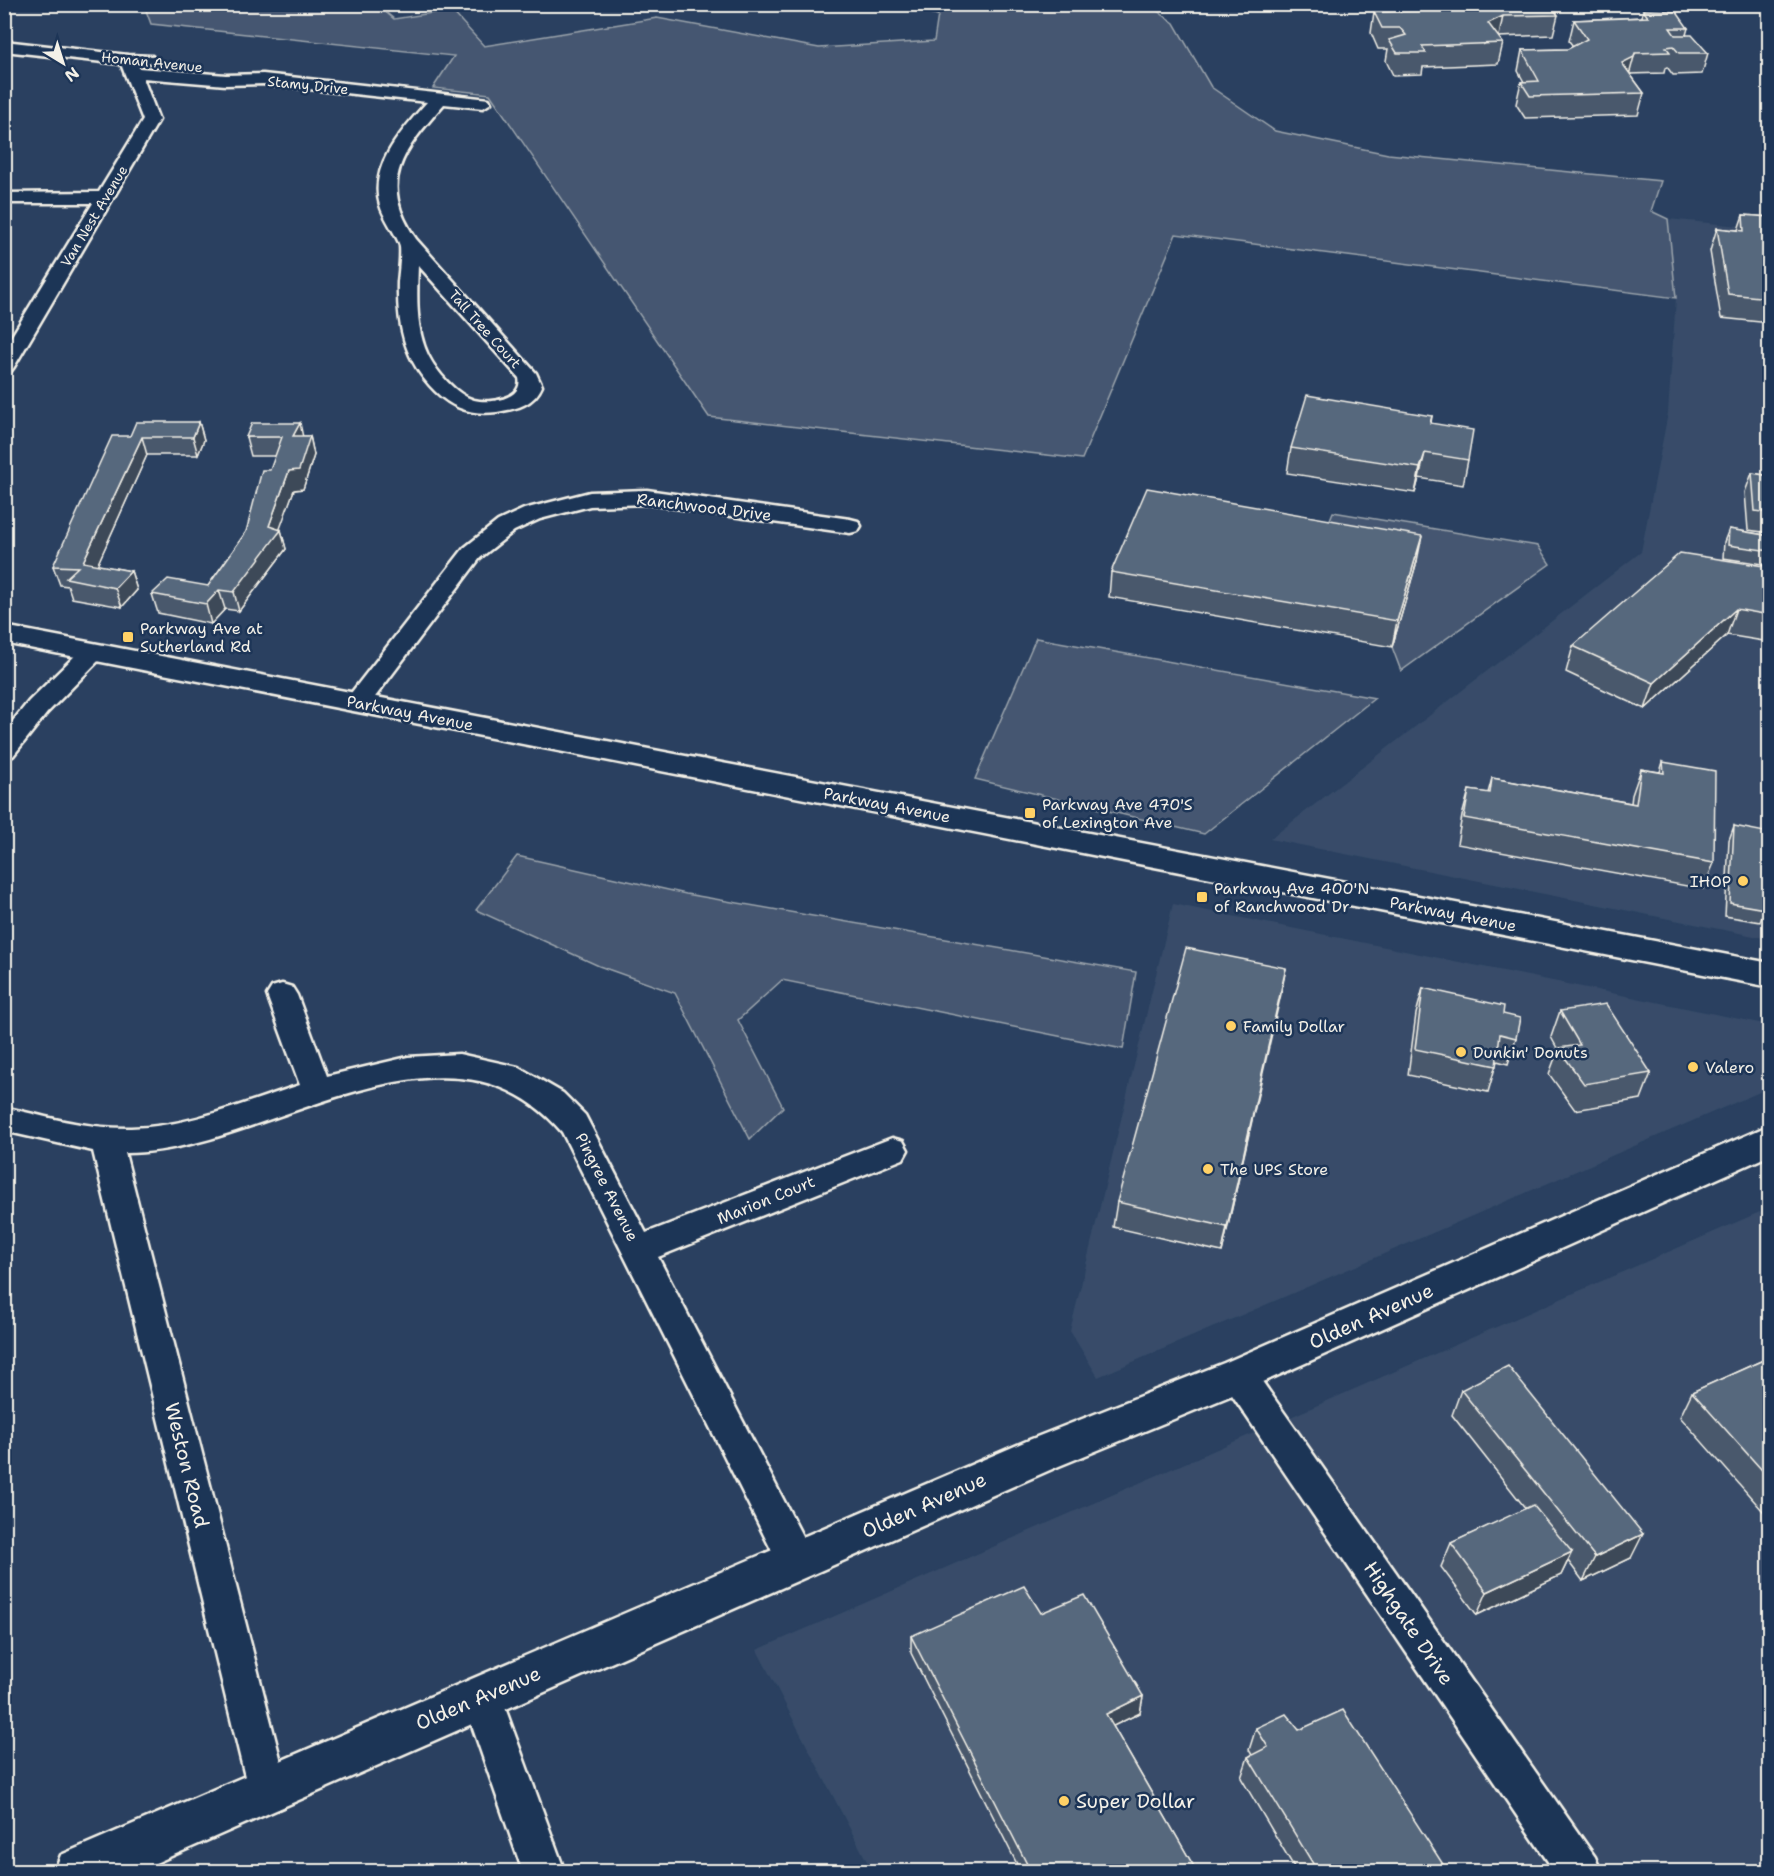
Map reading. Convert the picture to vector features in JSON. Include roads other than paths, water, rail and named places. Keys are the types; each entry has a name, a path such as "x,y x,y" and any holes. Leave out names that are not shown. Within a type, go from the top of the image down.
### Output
{"main road":[{"name":"Parkway Avenue","path":"4,634 1770,975"},
{"name":"Olden Avenue","path":"78,1872 1051,1449 1238,1375 1770,1140"}],"street":[{"name":"Homan Avenue","path":"6,49 131,66 143,58 263,79"},
{"name":"Stamy Drive","path":"131,66 177,76 226,80 263,79 483,103"},
{"name":"Van Nest Avenue","path":"4,367 151,120 131,66"},
{"path":"140,90 177,76"},
{"name":"Tall Tree Court","path":"409,243 410,324 422,366 459,401 469,405 497,406 513,403 524,396 530,389 529,377 409,243 390,217 385,184 390,167 404,141 439,99"},
{"path":"4,198 106,197"},
{"name":"Ranchwood Drive","path":"357,703 472,553 506,526 532,513 590,499 647,497 850,526"},
{"path":"4,750 38,707 94,651"},
{"path":"282,995 318,1092"},
{"name":"Pingree Avenue","path":"4,1119 71,1136 106,1141 150,1140 194,1132 386,1071 423,1065 456,1066 491,1071 522,1082 551,1100 574,1124 796,1561"},
{"name":"Weston Road","path":"106,1141 268,1789"},
{"name":"Marion Court","path":"639,1250 892,1150"},
{"name":"Highgate Drive","path":"1238,1375 1580,1872"},
{"path":"482,1697 544,1872"}],"place":[{"name":"Parkway Ave at Sutherland Rd","path":"128,637"},
{"name":"Parkway Ave 470'S of Lexington Ave","path":"1030,813"},
{"name":"IHOP","path":"1743,881"},
{"name":"Parkway Ave 400'N of Ranchwood Dr","path":"1202,897"},
{"name":"Family Dollar","path":"1231,1026"},
{"name":"Dunkin' Donuts","path":"1461,1052"},
{"name":"Valero","path":"1693,1067"},
{"name":"The UPS Store","path":"1208,1169"},
{"name":"Super Dollar","path":"1064,1801"}]}
